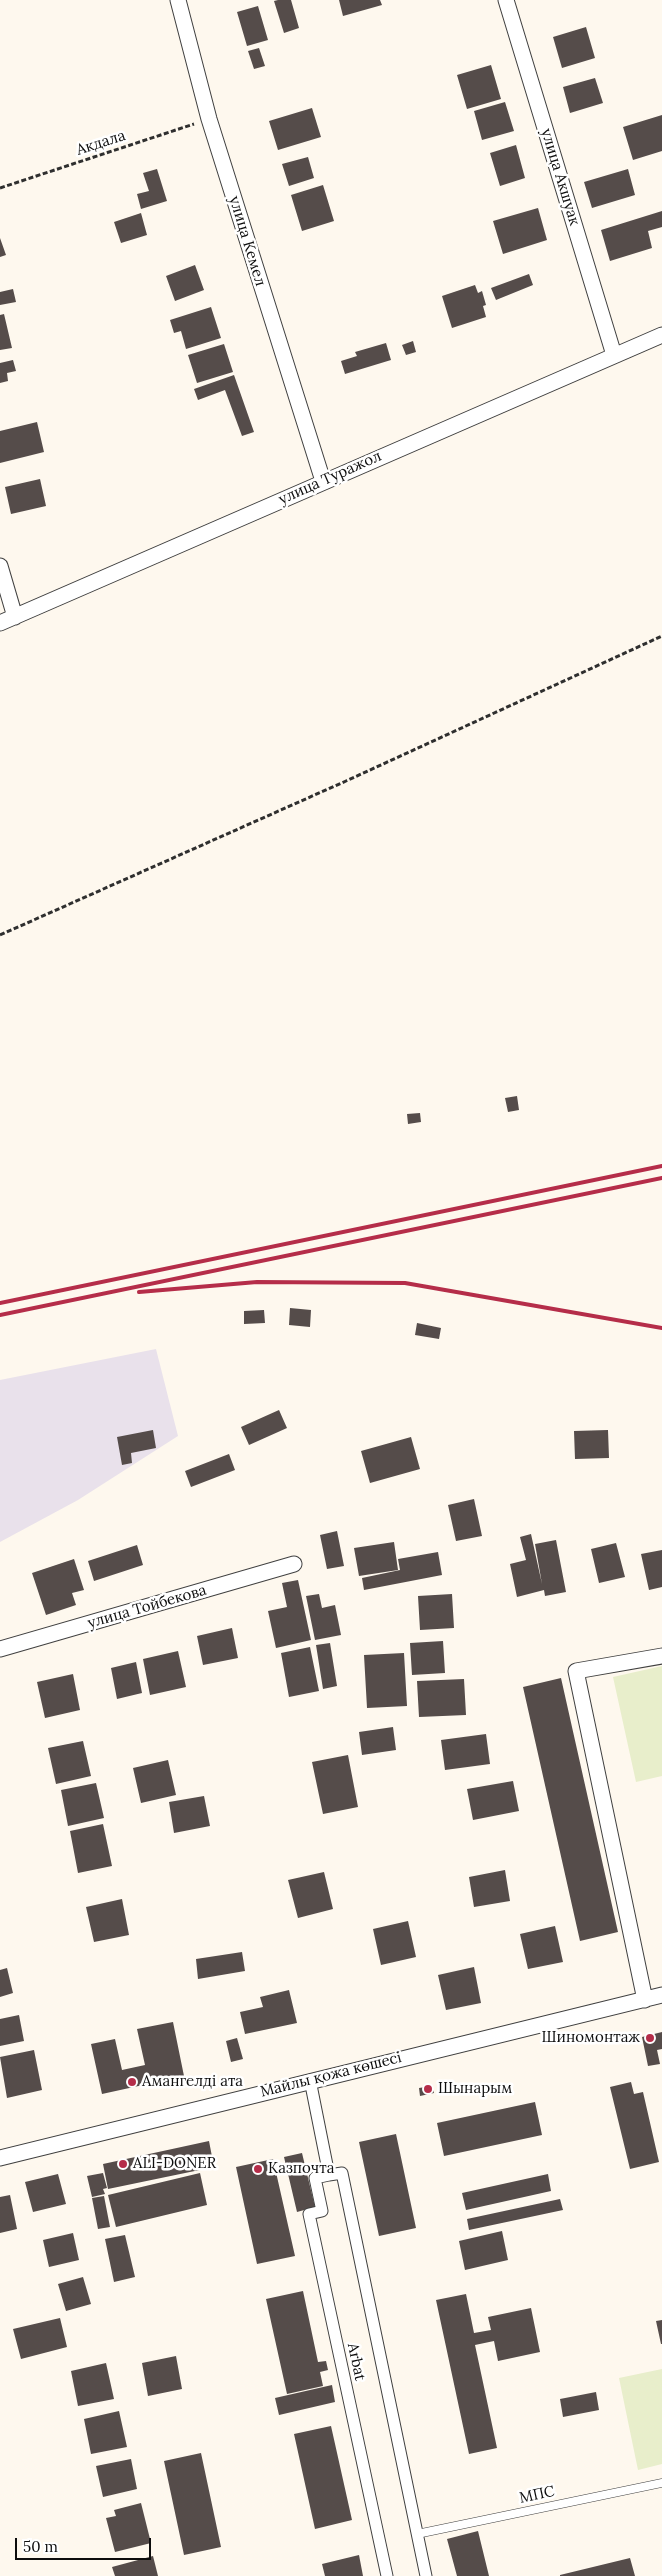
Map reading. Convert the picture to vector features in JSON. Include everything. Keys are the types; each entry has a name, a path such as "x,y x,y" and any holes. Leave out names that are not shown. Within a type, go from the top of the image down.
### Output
{"street":[{"name":"улица Кемел","path":"178,0 209,119 322,481"},
{"name":"улица Акшуак","path":"506,0 614,355"},
{"name":"улица Туражол","path":"0,623 322,481 662,335"},
{"path":"0,566 15,617"},
{"name":"улица Тойбекова","path":"0,1649 294,1564"},
{"path":"645,2000 576,1671 662,1656"},
{"name":"Майлы қожа көшесі","path":"0,2158 310,2080 662,1995"},
{"path":"310,2080 329,2175"},
{"name":"Arbat","path":"387,2576 309,2214 322,2211 315,2178 342,2173 426,2576"}],"lane":[{"name":"МПС","path":"417,2534 662,2483"}],"path":[{"name":"Акдала","path":"0,188 209,119"},
{"path":"0,935 346,781 662,636"}],"shaded area":[{"path":"156,1349 178,1436 78,1500 0,1542 0,1380"}],"green space":[{"path":"662,1666 662,1776 636,1782 613,1677"},
{"path":"662,2369 662,2464 638,2470 619,2378"}],"building":[{"path":"291,0 299,28 284,33 274,1"},
{"path":"339,0 380,0 382,5 343,16"},
{"path":"258,6 268,40 247,46 237,12"},
{"path":"586,27 595,58 562,68 553,37"},
{"path":"259,48 265,66 254,69 248,51"},
{"path":"491,65 501,99 467,109 457,75"},
{"path":"595,78 603,103 570,113 563,87"},
{"path":"505,102 514,131 482,140 474,111"},
{"path":"312,108 321,137 278,150 269,121"},
{"path":"662,115 662,151 633,160 623,127"},
{"path":"516,145 525,178 500,186 490,153"},
{"path":"308,157 314,178 289,186 282,164"},
{"path":"157,169 167,201 141,209 137,194 149,191 143,173"},
{"path":"628,169 635,195 592,208 584,182"},
{"path":"323,185 334,221 302,231 291,195"},
{"path":"538,208 547,240 503,254 493,221"},
{"path":"662,211 662,227 648,231 652,248 610,261 601,230"},
{"path":"141,213 147,235 121,243 114,222"},
{"path":"0,238 6,255 0,257"},
{"path":"195,265 204,290 175,301 166,276"},
{"path":"529,274 533,285 496,300 491,288"},
{"path":"475,285 478,293 482,291 486,305 483,306 486,317 452,328 442,296"},
{"path":"13,289 16,302 0,305 0,292"},
{"path":"211,307 221,338 186,349 181,331 174,333 170,320"},
{"path":"4,314 12,348 0,350 0,315"},
{"path":"413,341 416,352 406,355 402,345"},
{"path":"386,343 391,360 345,374 341,361 357,356 355,352"},
{"path":"224,344 233,372 197,383 188,355"},
{"path":"13,360 16,371 7,373 8,381 0,383 0,363"},
{"path":"234,375 254,432 242,436 225,390 198,400 194,389"},
{"path":"37,422 44,452 0,463 0,431"},
{"path":"40,479 46,506 11,514 5,487"},
{"path":"517,1096 519,1110 508,1112 505,1098"},
{"path":"420,1113 421,1122 408,1124 407,1114"},
{"path":"290,1308 311,1310 310,1327 289,1325"},
{"path":"264,1310 265,1323 244,1324 244,1311"},
{"path":"417,1323 441,1328 439,1339 415,1335"},
{"path":"279,1410 287,1428 249,1445 241,1427"},
{"path":"153,1430 156,1448 131,1453 132,1463 122,1465 117,1437"},
{"path":"608,1430 609,1458 575,1459 574,1431"},
{"path":"411,1437 420,1469 370,1483 361,1451"},
{"path":"229,1454 235,1470 191,1487 185,1471"},
{"path":"474,1499 482,1536 456,1541 448,1505"},
{"path":"337,1531 344,1566 327,1569 320,1535"},
{"path":"531,1534 542,1584 535,1544 556,1540 566,1592 545,1596 544,1590 517,1597 510,1564 526,1560 520,1537"},
{"path":"394,1542 398,1570 359,1576 354,1548"},
{"path":"616,1543 625,1577 599,1583 591,1549"},
{"path":"137,1545 143,1565 94,1581 88,1561"},
{"path":"662,1550 662,1587 649,1590 641,1554"},
{"path":"438,1552 442,1575 364,1590 362,1578 400,1570 398,1559"},
{"path":"74,1559 84,1590 72,1593 76,1605 46,1615 32,1573"},
{"path":"298,1580 311,1640 276,1648 268,1611 287,1607 282,1583"},
{"path":"319,1594 322,1608 335,1605 341,1635 315,1640 306,1596"},
{"path":"452,1594 454,1628 420,1630 418,1596"},
{"path":"232,1628 238,1658 203,1665 197,1636"},
{"path":"443,1641 445,1673 412,1675 410,1643"},
{"path":"330,1643 337,1686 323,1689 316,1645"},
{"path":"310,1647 319,1691 289,1697 281,1653"},
{"path":"178,1651 186,1687 150,1695 143,1659"},
{"path":"404,1653 407,1706 367,1708 364,1655"},
{"path":"136,1662 142,1693 117,1699 111,1668"},
{"path":"73,1674 80,1710 45,1718 37,1682"},
{"path":"561,1678 618,1932 580,1941 523,1687"},
{"path":"464,1679 466,1715 419,1717 417,1681"},
{"path":"393,1727 396,1750 362,1755 359,1732"},
{"path":"486,1734 490,1764 445,1770 441,1740"},
{"path":"83,1741 91,1776 56,1784 48,1748"},
{"path":"348,1755 358,1807 323,1814 312,1762"},
{"path":"168,1760 176,1795 141,1803 133,1768"},
{"path":"513,1781 519,1811 473,1820 467,1789"},
{"path":"96,1783 104,1818 68,1826 61,1790"},
{"path":"204,1796 210,1826 174,1833 169,1802"},
{"path":"103,1824 112,1866 78,1873 70,1831"},
{"path":"505,1870 510,1901 474,1907 469,1877"},
{"path":"324,1872 333,1909 298,1918 288,1880"},
{"path":"122,1899 129,1935 94,1942 86,1907"},
{"path":"408,1921 416,1957 381,1965 373,1929"},
{"path":"555,1926 563,1962 528,1969 520,1934"},
{"path":"242,1952 245,1971 198,1979 196,1959"},
{"path":"474,1967 481,2003 446,2010 438,1975"},
{"path":"7,1968 13,1993 0,1997 0,1970"},
{"path":"289,1990 297,2023 245,2034 240,2012 263,2007 260,1997"},
{"path":"19,2015 24,2041 0,2046 0,2019"},
{"path":"173,2022 184,2076 102,2094 91,2044 115,2039 122,2070 145,2065 137,2029"},
{"path":"662,2032 662,2049 657,2050 660,2064 648,2066 642,2037"},
{"path":"237,2038 243,2059 231,2062 226,2041"},
{"path":"34,2050 42,2090 7,2098 0,2057"},
{"path":"631,2082 634,2094 643,2092 659,2162 630,2169 610,2087"},
{"path":"432,2086 434,2093 420,2096 419,2088"},
{"path":"535,2102 542,2135 444,2156 437,2123"},
{"path":"396,2134 416,2228 379,2236 359,2142"},
{"path":"209,2141 214,2167 108,2189 103,2164"},
{"path":"302,2153 315,2207 297,2212 284,2157"},
{"path":"273,2159 295,2256 257,2264 236,2167"},
{"path":"103,2173 107,2188 103,2189 105,2194 92,2197 87,2176"},
{"path":"200,2173 207,2205 116,2227 108,2195"},
{"path":"58,2174 66,2204 33,2212 25,2182"},
{"path":"548,2174 551,2191 466,2210 462,2193"},
{"path":"10,2195 17,2229 0,2233 0,2197"},
{"path":"104,2196 110,2227 98,2229 92,2198"},
{"path":"560,2199 563,2210 469,2230 467,2219"},
{"path":"502,2231 508,2260 465,2270 459,2241"},
{"path":"73,2233 79,2260 49,2267 43,2240"},
{"path":"125,2235 135,2277 114,2282 105,2239"},
{"path":"83,2277 91,2304 66,2311 58,2284"},
{"path":"303,2291 318,2362 326,2361 328,2370 320,2372 323,2386 287,2394 266,2299"},
{"path":"466,2294 474,2333 491,2330 488,2317 531,2308 540,2352 498,2361 494,2341 475,2345 497,2448 469,2454 436,2300"},
{"path":"60,2318 67,2347 21,2359 13,2329"},
{"path":"662,2320 662,2344 661,2344 656,2321"},
{"path":"176,2356 182,2389 148,2396 142,2363"},
{"path":"106,2363 114,2399 78,2406 71,2371"},
{"path":"332,2385 335,2402 279,2415 275,2398"},
{"path":"596,2392 599,2410 563,2417 560,2399"},
{"path":"119,2411 127,2447 91,2454 84,2419"},
{"path":"331,2426 352,2520 315,2529 294,2434"},
{"path":"201,2453 221,2547 184,2555 164,2461"},
{"path":"131,2459 137,2489 103,2497 96,2466"},
{"path":"141,2503 151,2543 115,2552 106,2518 116,2516 114,2510"},
{"path":"478,2531 489,2576 457,2576 447,2539"},
{"path":"359,2555 363,2576 325,2576 322,2564"},
{"path":"153,2556 158,2576 115,2576 112,2567"},
{"path":"630,2558 635,2576 560,2576 560,2575"}],"railway":[{"path":"0,1303 662,1166"},
{"path":"0,1315 662,1178"},
{"path":"139,1292 257,1282 405,1283 662,1328"}],"place":[{"name":"Шиномонтаж","path":"650,2038"},
{"name":"Амангелді ата","path":"132,2082"},
{"name":"Шынарым","path":"428,2089"},
{"name":"ALI-DONER","path":"123,2164"},
{"name":"Казпочта","path":"258,2169"}]}
